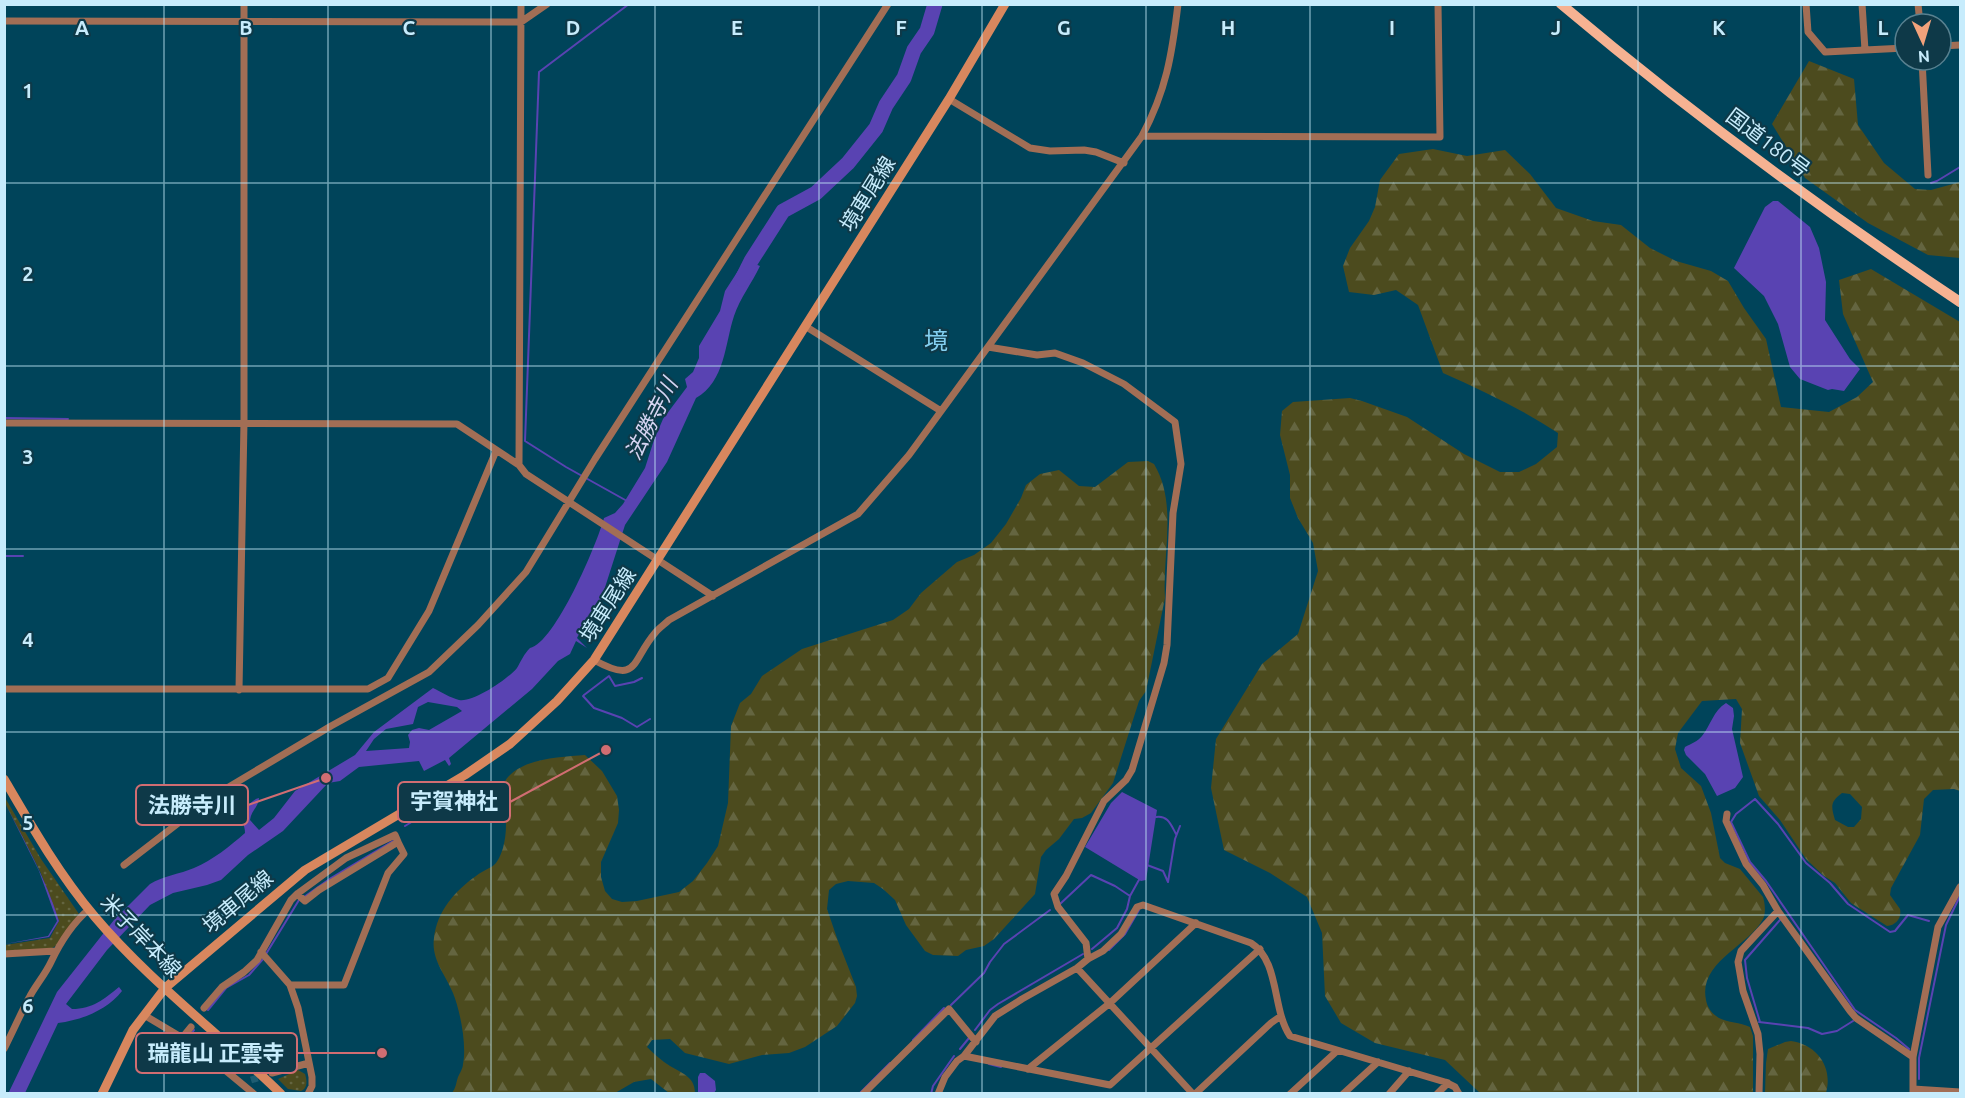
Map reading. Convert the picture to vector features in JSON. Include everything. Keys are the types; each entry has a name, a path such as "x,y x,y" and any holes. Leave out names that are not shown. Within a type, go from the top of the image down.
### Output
{"highway":[{"name":"国道180号","path":"1561,4 1629,62 1791,185 1960,302"}],"main road":[{"name":"境車尾線","path":"102,1094 133,1030 165,988 305,870 465,775 510,744 557,701 594,660 949,99 1005,4"},
{"name":"米子岸本線","path":"4,779 52,860 96,919 165,988 236,1050 280,1094"}],"street":[{"path":"238,690 244,422 244,4"},
{"path":"519,465 521,4"},
{"path":"4,21 521,22 547,4"},
{"path":"124,865 212,797 429,672 478,626 526,572 573,503 888,4"},
{"path":"594,660 613,670 625,670 634,665 655,633 669,620 858,514 909,455 1142,136 1165,86 1171,60 1178,4"},
{"path":"1142,136 1440,137 1438,4"},
{"path":"1806,4 1808,32 1825,52 1893,49"},
{"path":"1862,4 1865,50"},
{"path":"1923,72 1928,176"},
{"path":"949,99 1030,148 1050,152 1096,152 1124,163"},
{"path":"806,326 941,411"},
{"path":"988,347 1037,355 1055,353 1083,363 1124,384 1175,422 1181,464 1173,513 1167,645 1164,663 1132,770 1126,780 1104,801 1066,876 1054,894 1058,907 1086,943 1088,959"},
{"path":"4,423 457,424 519,465 526,474 712,596"},
{"path":"4,689 368,689 388,678 429,611 496,451"},
{"path":"1727,814 1726,821 1746,864 1850,1011 1856,1018 1913,1057"},
{"path":"204,1008 222,987 263,955 291,900 300,896 346,858 395,835 404,854 388,873 344,985 290,985"},
{"path":"300,896 305,901 319,890 399,842"},
{"path":"1960,887 1938,927 1913,1057 1913,1091 1960,1092"},
{"path":"938,1094 945,1077 995,1016 1102,951 1121,934 1139,905 1149,906 1196,923 1251,943 1260,949 1274,983 1281,1016 1290,1036 1448,1083 1455,1087 1459,1094"},
{"path":"4,1049 55,951 62,944 76,920 89,909"},
{"path":"1760,1094 1758,1034 1743,991 1738,962 1741,951 1778,910"},
{"path":"1028,1069 1110,1003 1196,923"},
{"path":"964,1056 1110,1085 1260,949"},
{"path":"4,954 55,951"},
{"path":"263,955 290,985 298,1008 312,1086 308,1094"},
{"path":"1077,968 1194,1094 1281,1016"},
{"path":"862,1094 949,1009 976,1042"},
{"path":"144,1015 196,1046 254,1094"},
{"path":"182,1038 191,1027"},
{"path":"1290,1094 1337,1051"},
{"path":"1343,1094 1378,1062"},
{"path":"272,1073 309,1063"},
{"path":"1389,1094 1409,1071"},
{"path":"242,1083 251,1080"},
{"path":"1437,1094 1448,1083"}],"green space":[{"path":"1809,61 1854,79 1858,125 1884,163 1915,189 1931,190 1960,182 1960,258 1928,255 1868,223 1805,178 1772,124"},
{"path":"1433,149 1467,156 1505,150 1530,174 1556,208 1593,221 1621,225 1650,248 1676,261 1711,271 1728,281 1766,339 1781,407 1829,412 1857,397 1873,382 1843,314 1839,280 1871,269 1960,322 1960,791 1933,790 1924,799 1920,835 1891,888 1890,895 1900,909 1898,920 1887,926 1851,903 1835,883 1806,859 1780,820 1759,796 1740,743 1742,709 1736,699 1702,701 1678,733 1675,749 1681,768 1701,786 1711,813 1720,858 1725,863 1740,869 1763,897 1765,911 1763,919 1747,938 1717,965 1706,987 1707,1003 1714,1014 1723,1020 1750,1027 1753,1036 1753,1093 1480,1093 1445,1060 1375,1043 1341,1023 1325,996 1322,933 1307,897 1270,873 1224,850 1211,788 1216,739 1262,664 1298,634 1318,571 1313,543 1298,518 1290,498 1290,475 1280,435 1282,411 1293,402 1350,398 1362,401 1407,417 1464,454 1500,472 1519,472 1536,464 1557,447 1558,433 1516,408 1443,373 1418,305 1396,290 1374,295 1349,292 1343,266 1350,248 1369,221 1375,207 1380,180 1399,154","holes":["1842,793 1850,794 1862,807 1861,819 1854,827 1848,827 1835,820 1832,808 1833,802"]},
{"path":"1148,461 1154,464 1161,479 1167,512 1167,529 1165,598 1146,691 1139,701 1113,783 1091,813 1074,819 1059,839 1046,850 1041,857 1035,894 994,939 984,946 966,950 958,956 933,955 925,951 906,925 895,900 883,889 874,883 848,881 836,884 829,890 827,909 856,987 857,996 855,1003 837,1026 805,1047 789,1053 762,1055 729,1064 685,1053 670,1039 652,1040 647,1047 664,1062 687,1076 693,1083 695,1093 669,1093 651,1079 634,1082 615,1093 452,1093 463,1066 463,1038 456,1000 439,966 434,938 443,910 454,895 468,882 495,864 500,855 506,828 503,788 508,777 534,762 585,755 602,771 617,796 618,823 601,862 601,877 605,891 612,899 622,902 679,892 693,881 718,846 728,803 731,726 740,703 751,694 762,676 802,649 893,620 909,609 921,593 957,562 974,555 991,543 1006,524 1026,485 1040,474 1059,470 1079,486 1095,487 1128,462"},
{"path":"4,796 41,859 79,914 57,945 52,948 5,952 5,945 50,938 59,921 40,871 5,803"},
{"path":"1791,1041 1809,1047 1821,1059 1827,1075 1826,1093 1765,1093 1768,1049"},
{"path":"298,1070 305,1074 306,1079 306,1086 301,1091 288,1089 278,1079"}],"shaded area":[{"path":"1773,201 1778,201 1810,227 1819,248 1826,282 1825,320 1850,359 1860,369 1844,391 1828,390 1800,379 1790,367 1778,324 1764,296 1734,268 1765,207"},
{"path":"745,260 760,266 737,309 722,361 713,382 696,398 667,462 625,525 599,606 580,632 592,641 579,634 577,638 587,648 576,641 570,654 558,661 532,689 449,758 451,764 449,766 445,760 424,771 419,761 359,767 340,781 328,783 283,831 248,855 221,880 173,893 150,905 107,950 66,1004 72,1009 79,1009 103,999 119,987 122,991 109,1004 93,1013 58,1023 25,1093 8,1094 57,992 114,920 150,884 201,865 227,848 245,833 243,819 245,811 253,801 259,798 250,820 259,830 274,818 295,791 355,755 374,732 433,688 456,699 465,700 490,689 517,668 528,650 540,642 563,612 593,549 604,518 615,513 623,504 645,468 663,419 687,387 685,379 693,372 699,358 699,346 720,311 725,291","holes":["428,702 457,707 462,711 429,730 419,728 412,730 408,735 409,748 366,751 374,739 386,729 413,724 418,707"]},
{"path":"1726,703 1733,708 1732,729 1743,777 1735,788 1717,796 1705,774 1684,750 1702,736 1715,714"},
{"path":"1122,792 1157,810 1146,880 1141,881 1085,847 1111,803"},
{"path":"5,803 27,846 41,875 54,905 59,921 49,937 5,944 48,936 57,921 39,871"},
{"path":"700,1073 705,1073 715,1081 714,1093 698,1093"}],"waterway":[{"path":"627,501 525,441 539,72 629,4"},
{"name":"法勝寺川","path":"742,279 783,211 816,193 848,163 876,128 886,105 904,78 914,50 927,31 935,4"},
{"path":"1931,183 1960,167"},
{"path":"4,418 68,419"},
{"path":"4,556 23,556"},
{"path":"584,695 609,676 615,686 642,678"},
{"path":"583,696 594,708 622,718 637,727 650,719"},
{"path":"451,801 468,791"},
{"path":"1755,799 1736,814 1731,822 1750,862 1766,881 1855,1010 1909,1049"},
{"path":"1755,799 1778,824 1806,863 1830,883 1848,904 1890,932 1895,931 1908,915 1929,921"},
{"path":"405,826 428,812"},
{"path":"1156,817 1166,819 1176,834"},
{"path":"1147,865 1163,871 1168,882 1175,839 1180,826"},
{"path":"304,897 393,841"},
{"path":"1060,904 1091,875 1130,896"},
{"path":"1092,949 1117,928 1140,878"},
{"path":"1919,1079 1919,1058 1946,925 1960,896"},
{"path":"266,954 299,900"},
{"path":"951,1005 984,973 1004,944 1050,910"},
{"path":"1109,950 1125,934 1139,910"},
{"path":"1760,1022 1747,978 1745,960 1780,920"},
{"path":"975,1030 990,1010 998,1004 1083,954"},
{"path":"208,1010 226,988 249,975 263,959"},
{"path":"913,1040 944,1008"},
{"path":"1759,1022 1808,1028 1822,1034 1837,1031 1853,1021"},
{"path":"190,1036 194,1030"},
{"path":"960,1049 969,1038"},
{"path":"183,1051 185,1045"},
{"path":"931,1094 933,1086 954,1056"},
{"path":"859,1094 890,1063"},
{"path":"989,1064 1001,1067"}],"tunnel":[{"path":"251,1080 264,1076"}],"place":[{"name":"宇賀神社","path":"606,750"},
{"name":"法勝寺川","path":"326,778"},
{"name":"瑞龍山 正雲寺","path":"382,1053"}],"district":[{"name":"境","path":"936,341"}]}
